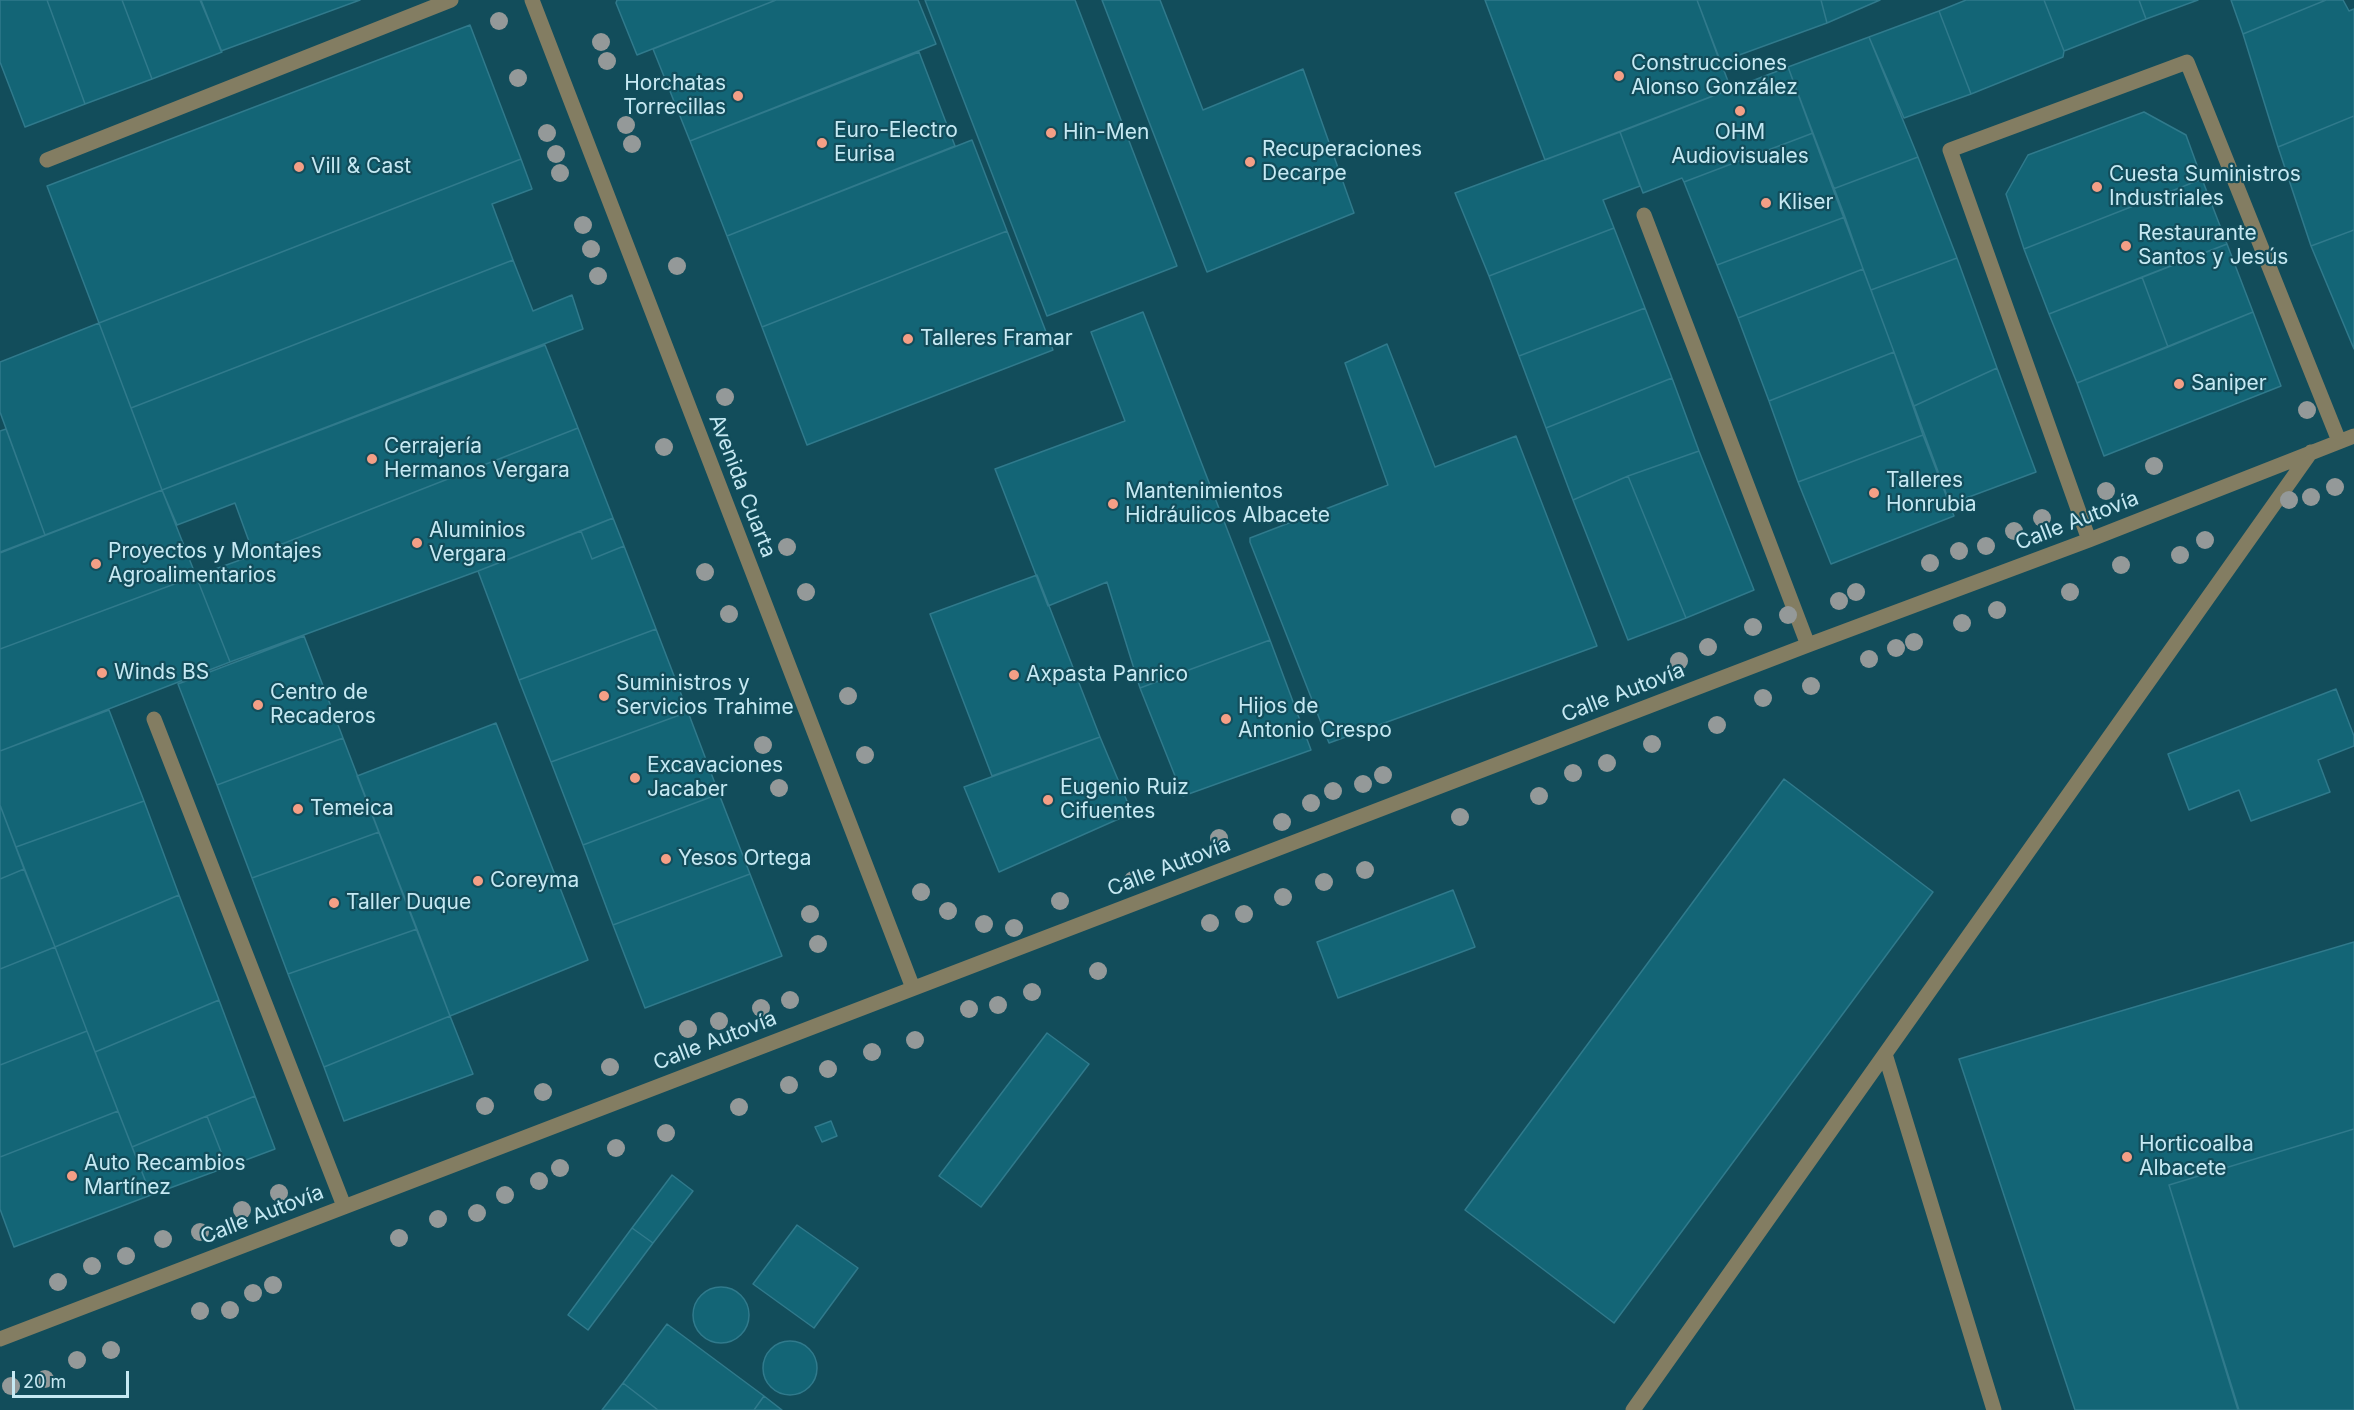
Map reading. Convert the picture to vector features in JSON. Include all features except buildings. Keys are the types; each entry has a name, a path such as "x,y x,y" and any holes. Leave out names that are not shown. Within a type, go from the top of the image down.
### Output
{"street":[{"path":"46,160 451,0"},
{"name":"Avenida Cuarta","path":"532,0 913,988"},
{"path":"2089,540 1950,150 2187,62 2339,441"},
{"path":"1644,216 1808,645"},
{"name":"Calle Autovía","path":"0,1339 1808,645 2089,540 2354,435"},
{"path":"1633,1410 2311,452"},
{"path":"154,719 344,1206"},
{"path":"1885,1054 1994,1410"}],"place":[{"name":"Construcciones Alonso González","path":"1619,76"},
{"name":"Horchatas Torrecillas","path":"738,96"},
{"name":"OHM Audiovisuales","path":"1740,111"},
{"name":"Hin-Men","path":"1051,133"},
{"name":"Euro-Electro Eurisa","path":"822,143"},
{"name":"Recuperaciones Decarpe","path":"1250,162"},
{"name":"Vill & Cast","path":"299,167"},
{"name":"Cuesta Suministros Industriales","path":"2097,187"},
{"name":"Kliser","path":"1766,203"},
{"name":"Restaurante Santos y Jesús","path":"2126,246"},
{"name":"Talleres Framar","path":"908,339"},
{"name":"Saniper","path":"2179,384"},
{"name":"Cerrajería Hermanos Vergara","path":"372,459"},
{"name":"Talleres Honrubia","path":"1874,493"},
{"name":"Mantenimientos Hidráulicos Albacete","path":"1113,504"},
{"name":"Aluminios Vergara","path":"417,543"},
{"name":"Proyectos y Montajes Agroalimentarios","path":"96,564"},
{"name":"Winds BS","path":"102,673"},
{"name":"Axpasta Panrico","path":"1014,675"},
{"name":"Suministros y Servicios Trahime","path":"604,696"},
{"name":"Centro de Recaderos","path":"258,705"},
{"name":"Hijos de Antonio Crespo","path":"1226,719"},
{"name":"Excavaciones Jacaber","path":"635,778"},
{"name":"Eugenio Ruiz Cifuentes","path":"1048,800"},
{"name":"Temeica","path":"298,809"},
{"name":"Yesos Ortega","path":"666,859"},
{"name":"Coreyma","path":"478,881"},
{"name":"Taller Duque","path":"334,903"},
{"name":"Horticoalba Albacete","path":"2127,1157"},
{"name":"Auto Recambios Martínez","path":"72,1176"}]}
